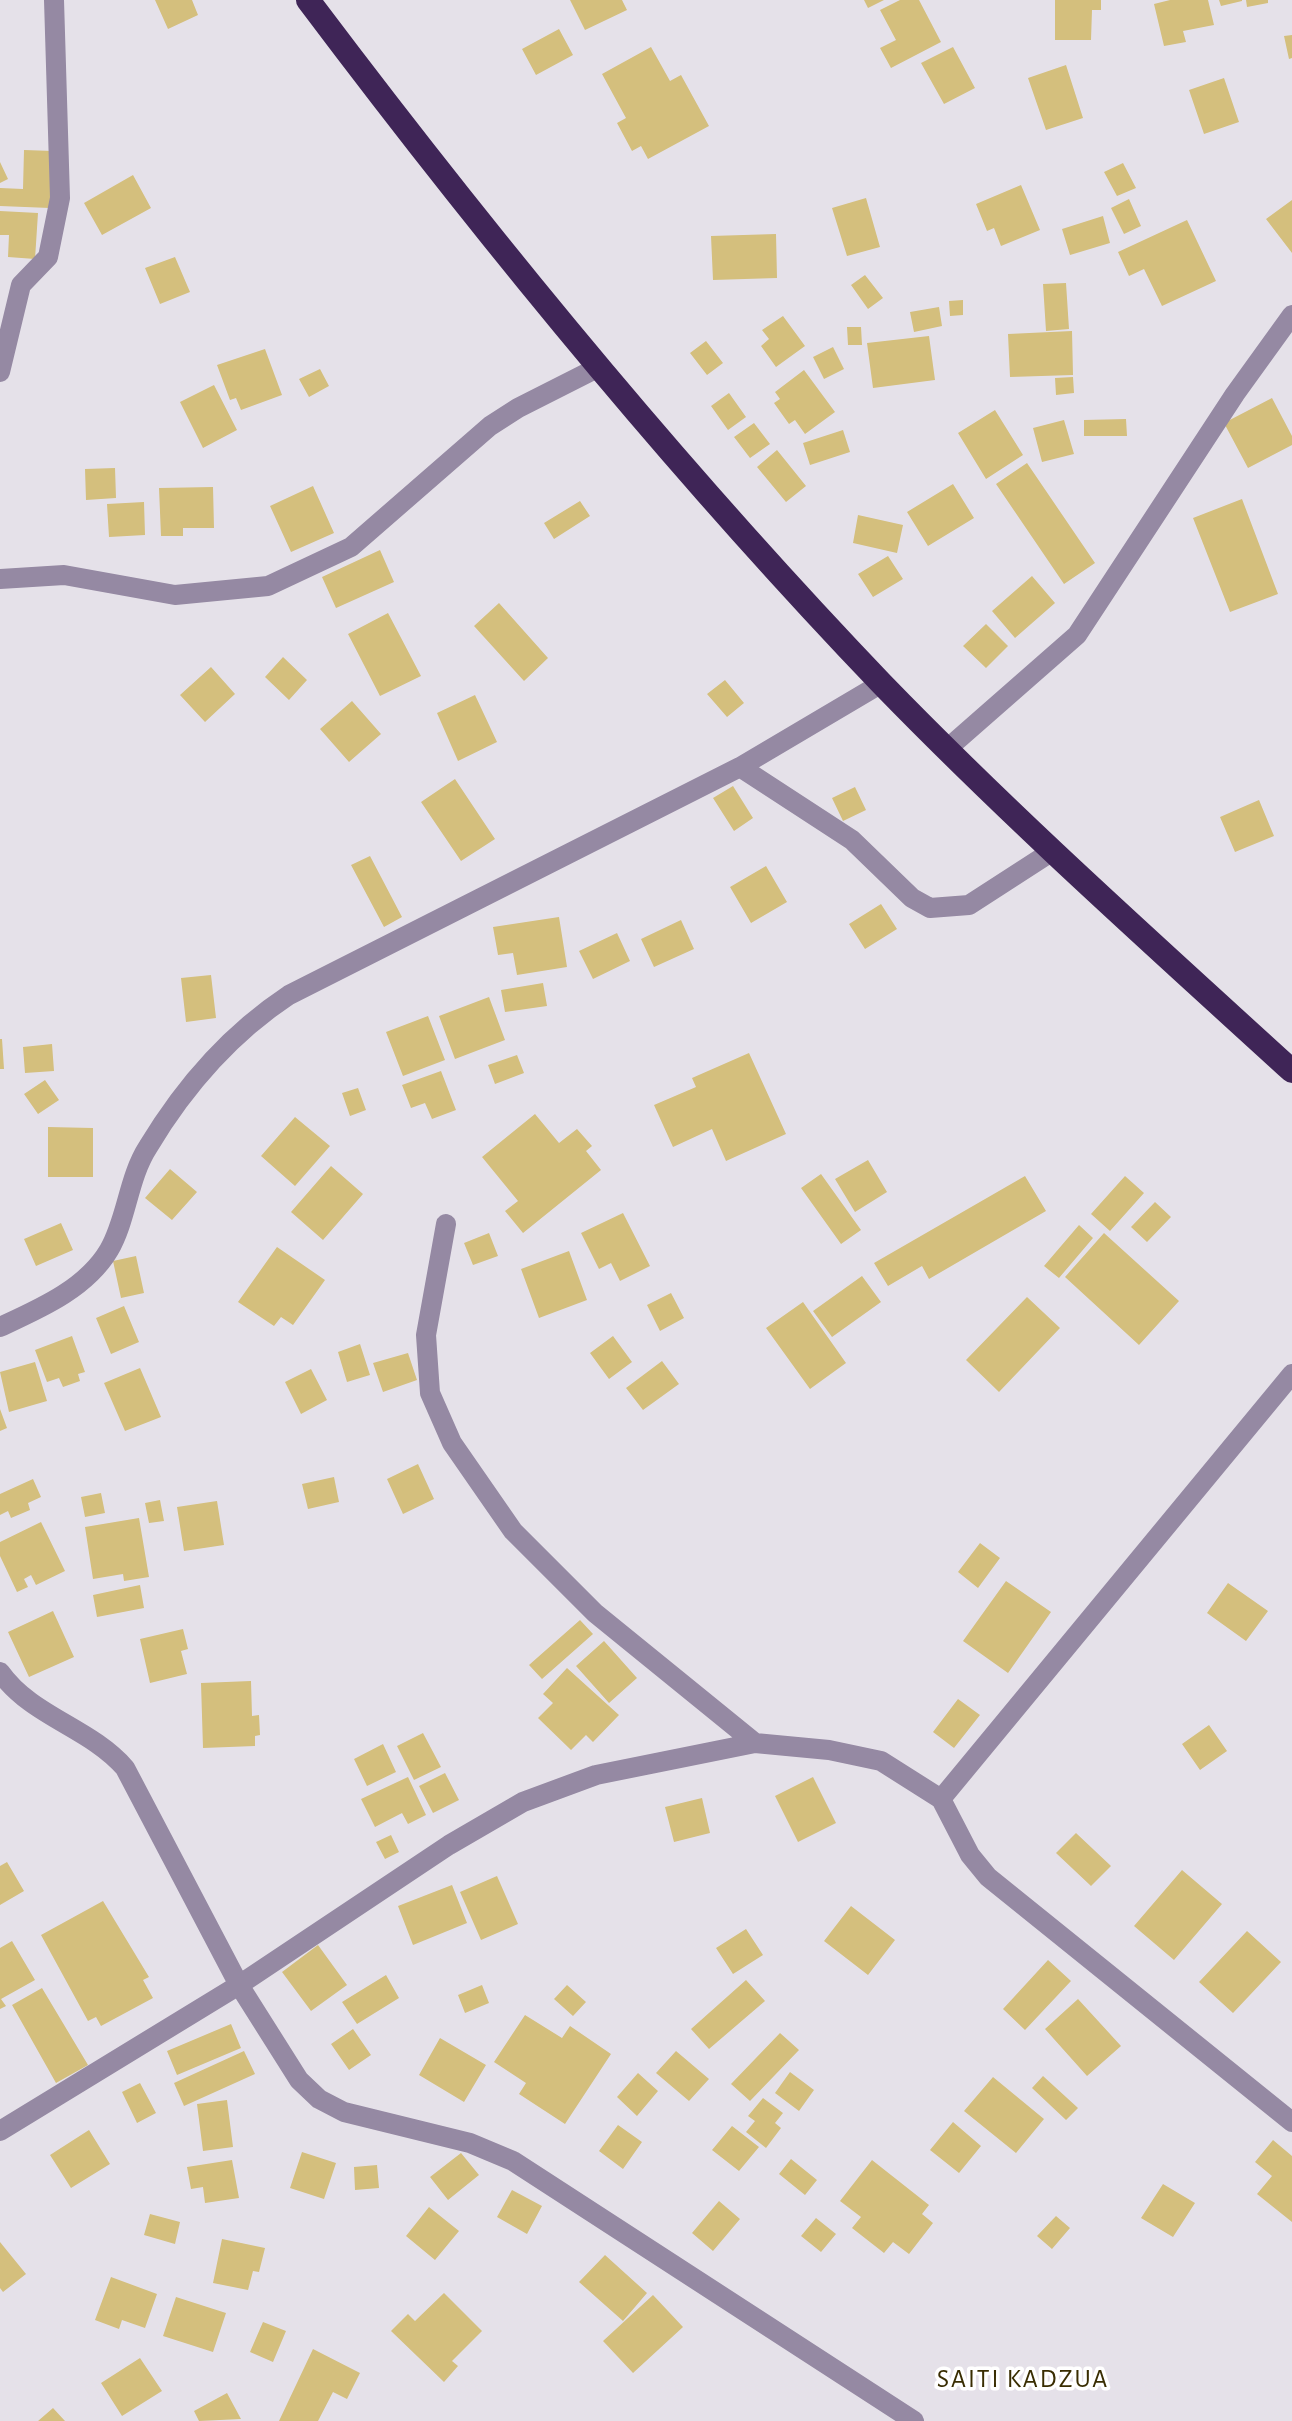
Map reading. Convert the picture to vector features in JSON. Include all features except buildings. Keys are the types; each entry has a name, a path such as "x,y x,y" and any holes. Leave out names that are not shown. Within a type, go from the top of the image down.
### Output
{"highway":[{"path":"308,0 438,173 599,367 709,494 882,683 1051,852 1292,1071"}],"street":[{"path":"0,372 21,285 48,257 60,198 54,0"},
{"path":"947,749 1077,635 1235,394 1292,315"},
{"path":"0,579 64,575 175,595 268,586 351,547 490,426 518,408 599,367"},
{"path":"0,1327 76,1285 109,1250 147,1147 215,1056 250,1021 289,995 740,767 882,683"},
{"path":"740,767 852,840 912,898 930,908 969,905 1051,852"},
{"path":"446,1224 426,1335 430,1393 452,1443 513,1531 595,1613 755,1743"},
{"path":"941,1799 1292,1374"},
{"path":"0,1672 25,1701 86,1734 109,1750 125,1768 239,1985 299,2080 319,2099 344,2112 470,2143 513,2161 914,2421"},
{"path":"0,2131 239,1985 449,1845 523,1802 596,1775 755,1743 829,1750 881,1761 941,1799 970,1855 988,1877 1292,2122"}],"district":[{"name":"SAITI KADZUA","path":"1023,2379"}]}
